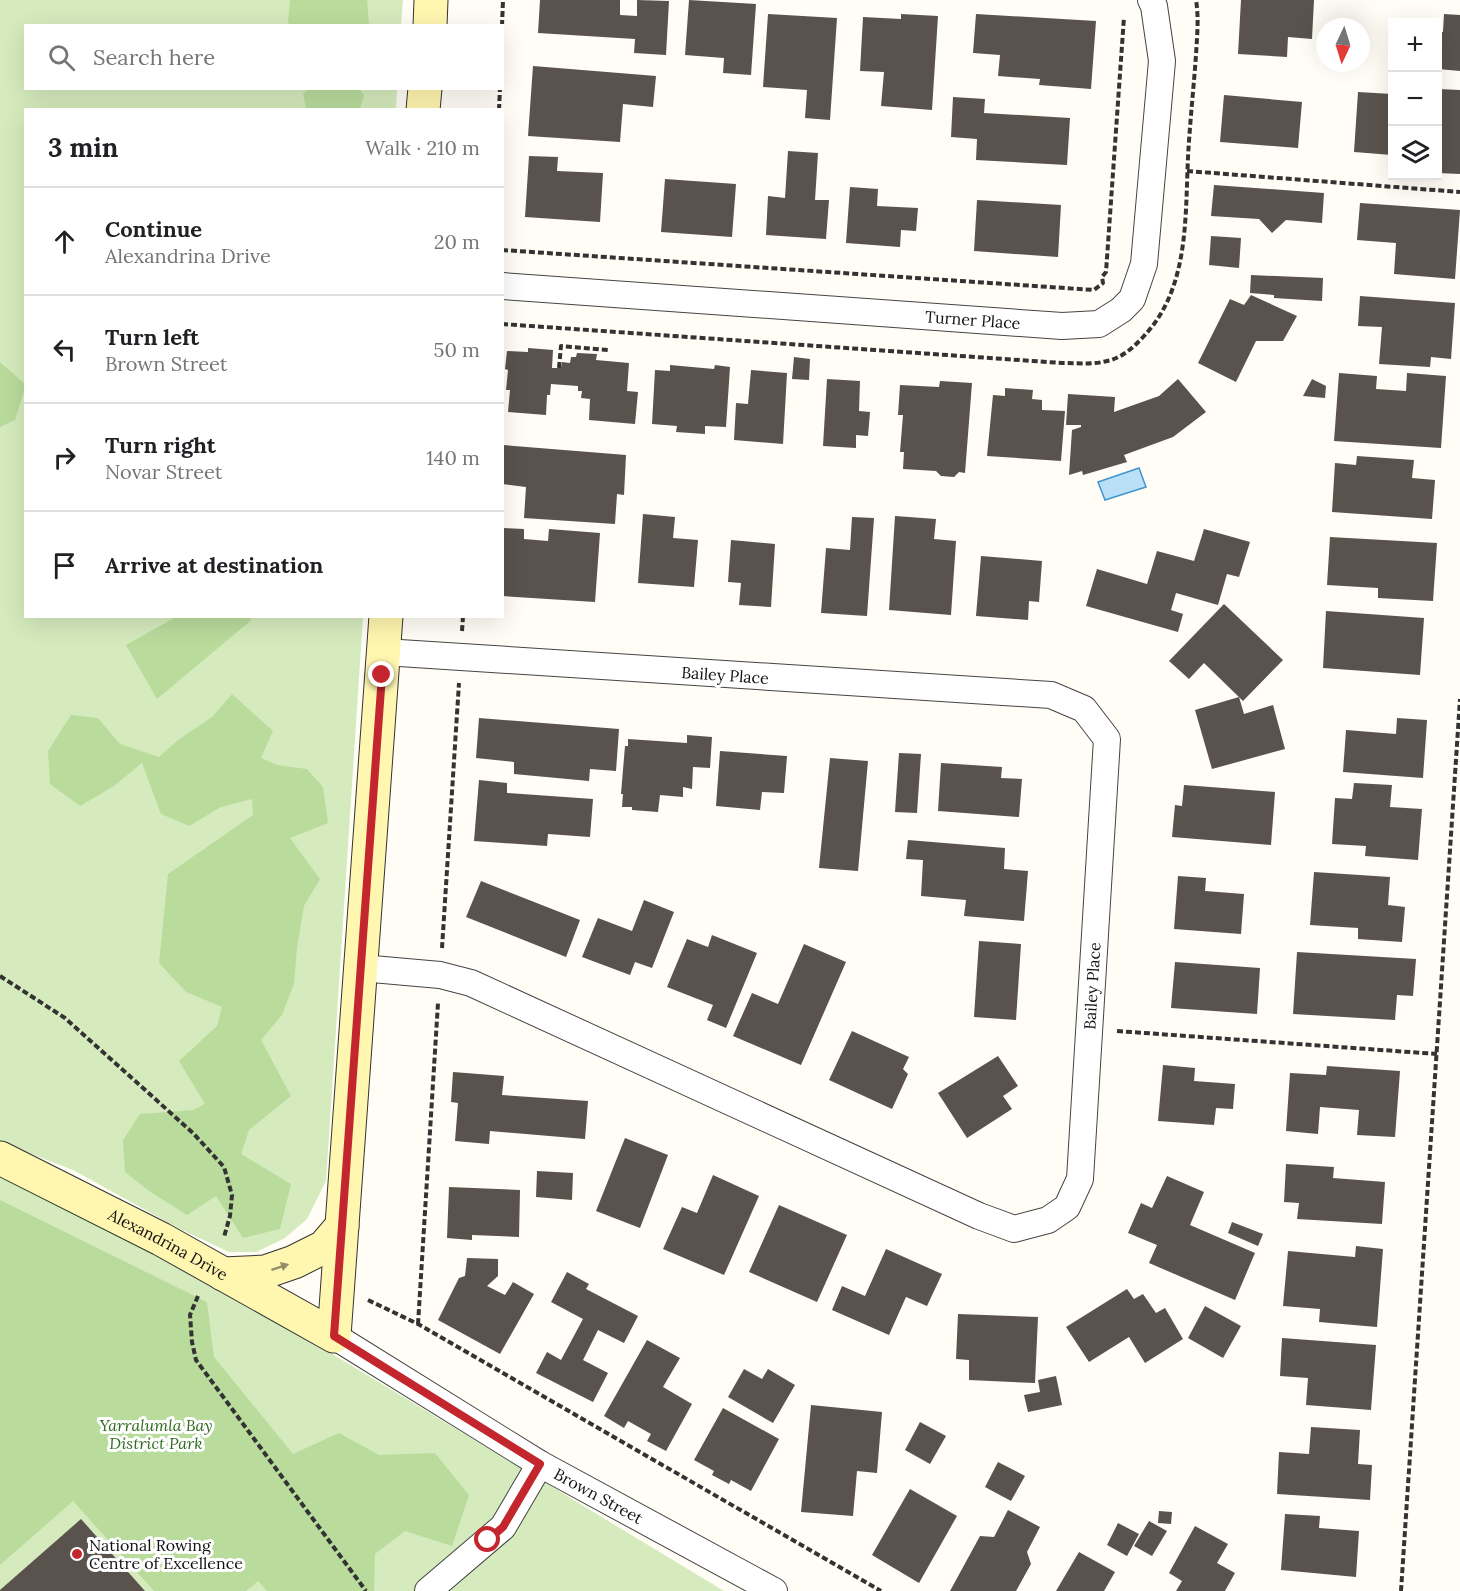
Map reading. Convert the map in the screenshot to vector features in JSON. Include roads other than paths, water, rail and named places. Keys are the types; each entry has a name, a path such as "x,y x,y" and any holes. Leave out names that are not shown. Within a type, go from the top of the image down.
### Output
{"main road":[{"path":"430,24 431,0"},
{"path":"423,108 425,90"},
{"path":"334,1336 387,618"},
{"name":"Alexandrina Drive","path":"0,1158 161,1239 334,1336"},
{"path":"223,1274 265,1272 294,1262 324,1247 342,1226"}],"street":[{"name":"Turner Place","path":"504,286 1062,326 1099,324 1121,310 1132,299 1144,264 1162,62 1154,6 1150,0"},
{"name":"Bailey Place","path":"361,968 432,974 471,983 979,1216 1014,1229 1048,1220 1067,1207 1080,1179 1107,740 1084,709 1051,696 384,652"},
{"name":"Brown Street","path":"334,1336 540,1464 774,1591"},
{"path":"428,1591 503,1527 540,1464"}],"water":[{"path":"1139,468 1146,487 1105,500 1098,482"}],"place":[{"name":"National Rowing Centre of Excellence","path":"77,1554"}],"park label":[{"name":"Yarralumla Bay District Park","path":"156,1434"}]}
